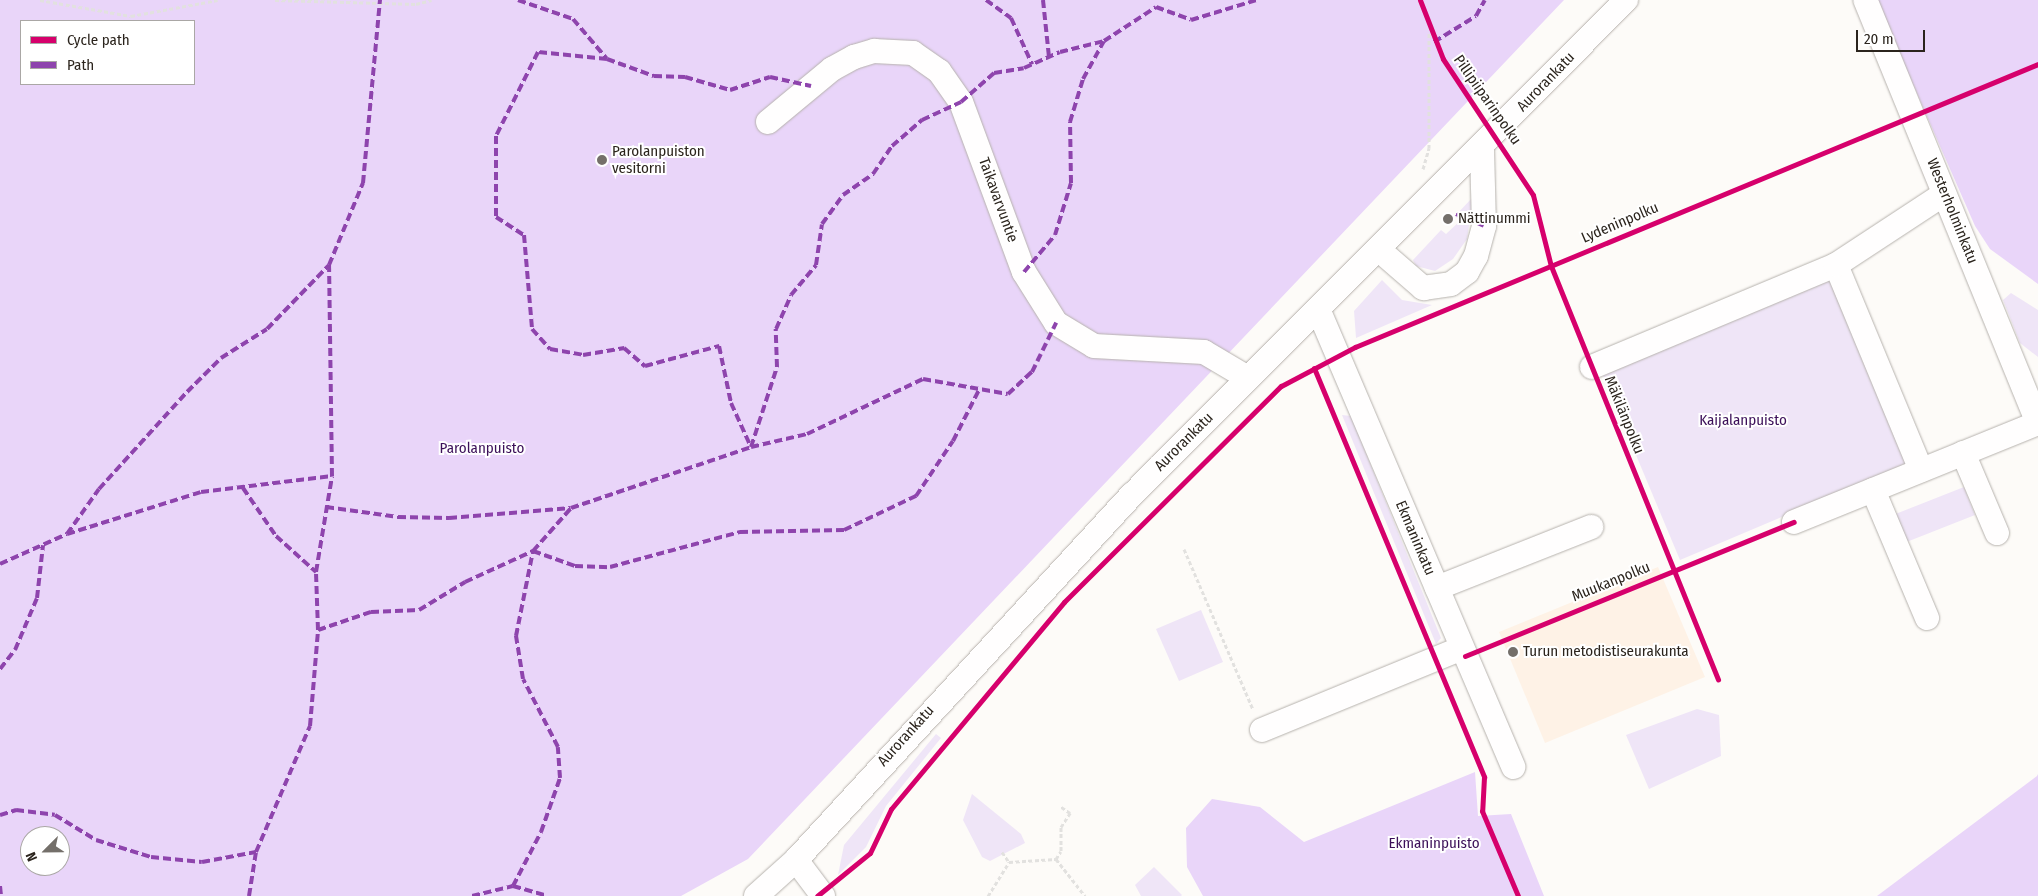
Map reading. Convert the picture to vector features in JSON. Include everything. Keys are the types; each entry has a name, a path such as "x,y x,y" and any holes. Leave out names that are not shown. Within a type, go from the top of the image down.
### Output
{"street":[{"name":"Aurorankatu","path":"756,896 796,860 1001,634 1248,378 1482,147 1626,0"},
{"name":"Westerholminkatu","path":"1865,0 2038,423"},
{"name":"Taikavarvuntie","path":"768,122 832,69 854,57 874,51 913,53 939,72 961,102 1024,272 1056,322 1094,346 1204,352 1248,378"},
{"path":"1378,249 1422,288 1451,284 1467,272 1476,256 1484,226 1482,147"},
{"path":"1592,367 1836,265 1944,194"},
{"path":"1836,265 1921,470"},
{"name":"Ekmaninkatu","path":"1318,308 1512,767"},
{"path":"1794,522 2038,423"},
{"path":"1963,453 1997,533"},
{"path":"1872,490 1927,618"},
{"path":"1437,588 1591,526"},
{"path":"1262,730 1462,648"},
{"path":"796,860 823,896"}],"path":[{"path":"40,0 131,16 218,0"},
{"path":"275,0 416,4 432,0"},
{"path":"1423,171 1429,148 1429,33"},
{"path":"1184,549 1262,730"},
{"path":"1056,860 1062,852 1061,827 1070,813 1060,806"},
{"path":"1002,852 1009,862"},
{"path":"1009,862 1056,860"},
{"path":"1056,860 1086,896"},
{"path":"988,896 1009,862"}],"shaded area":[{"path":"1658,567 1705,677 1545,743 1499,632"}],"green space":[{"name":"Parolanpuisto","path":"0,0 1564,0 748,859 681,896 0,896"},
{"path":"1876,0 2038,0 2038,284 1990,249 1975,226"},
{"path":"1473,197 1467,239 1453,259 1435,271 1416,266 1413,260 1441,230 1446,234 1460,221 1455,216"},
{"name":"Kaijalanpuisto","path":"1834,270 1912,462 1680,560 1600,369"},
{"path":"1382,280 1402,300 1432,305 1356,338 1354,311"},
{"path":"2011,293 2038,310 2038,357 2020,343 2003,300"},
{"path":"1342,415 1351,416 1441,638 1436,644"},
{"path":"1964,487 1975,515 1904,543 1893,515"},
{"path":"1201,610 1223,662 1179,681 1156,629"},
{"path":"1697,709 1719,715 1721,756 1649,789 1626,735"},
{"path":"936,734 941,738 886,806 866,847 838,875 844,845"},
{"name":"Ekmaninpuisto","path":"1475,772 1478,816 1511,814 1544,896 1203,896 1187,867 1186,828 1212,799 1260,807 1304,842"},
{"path":"2038,774 2038,896 1877,896 2037,776"},
{"path":"972,794 1021,834 1025,843 990,861 982,857 963,820"},
{"path":"1154,867 1181,896 1141,896 1135,885"}],"marked path":[{"path":"67,534 99,489 187,392 221,358 267,329 329,265 363,183 380,0"},
{"path":"518,0 573,19 607,59 654,76 685,77 730,90 770,77 811,86"},
{"path":"986,0 1011,18 1032,64"},
{"path":"1043,0 1049,57"},
{"path":"751,447 777,367 776,329 791,295 816,265 822,224 843,195 873,174 892,146 922,120 961,102 994,73 1024,68 1060,52 1104,41 1156,7 1191,20 1257,0"},
{"path":"1434,42 1476,16 1485,0"},
{"path":"1024,272 1055,235 1071,183 1070,122 1083,79 1104,41"},
{"path":"607,59 538,52 496,136 496,217 524,235 532,329 550,349 583,355 624,348 645,366 719,346 731,403 751,447"},
{"path":"1456,214 1484,226"},
{"path":"249,896 256,852 310,726 318,630 316,572 332,476 329,265"},
{"path":"318,630 371,612 419,610 465,582 533,551 571,508 751,447 807,434 923,379 1008,394 1032,372 1056,323"},
{"path":"533,551 575,566 610,567 740,532 844,530 916,496 953,441 979,390"},
{"path":"0,564 67,534 201,492 332,476"},
{"path":"243,488 276,536 316,572"},
{"path":"326,507 398,517 449,518 571,508"},
{"path":"0,669 15,650 37,598 43,545"},
{"path":"513,886 541,832 560,778 558,747 523,679 516,636 533,551"},
{"path":"0,815 16,810 55,815 96,840 151,857 202,862 256,852"},
{"path":"0,886 1,896"},
{"path":"472,896 513,886 547,896"}],"cycle path":[{"name":"Pillipiiparinpolku","path":"1420,0 1443,59 1533,195 1551,266 1718,680"},
{"name":"Lydeninpolku","path":"817,896 870,853 891,809 1064,602 1281,386 1355,347 2038,64"},
{"path":"1314,368 1484,777 1482,811 1518,896"},
{"name":"Muukanpolku","path":"1465,656 1794,522"}],"place":[{"name":"Parolanpuiston vesitorni","path":"602,160"},
{"name":"Nättinummi","path":"1448,219"},
{"name":"Turun metodistiseurakunta","path":"1513,652"}]}
